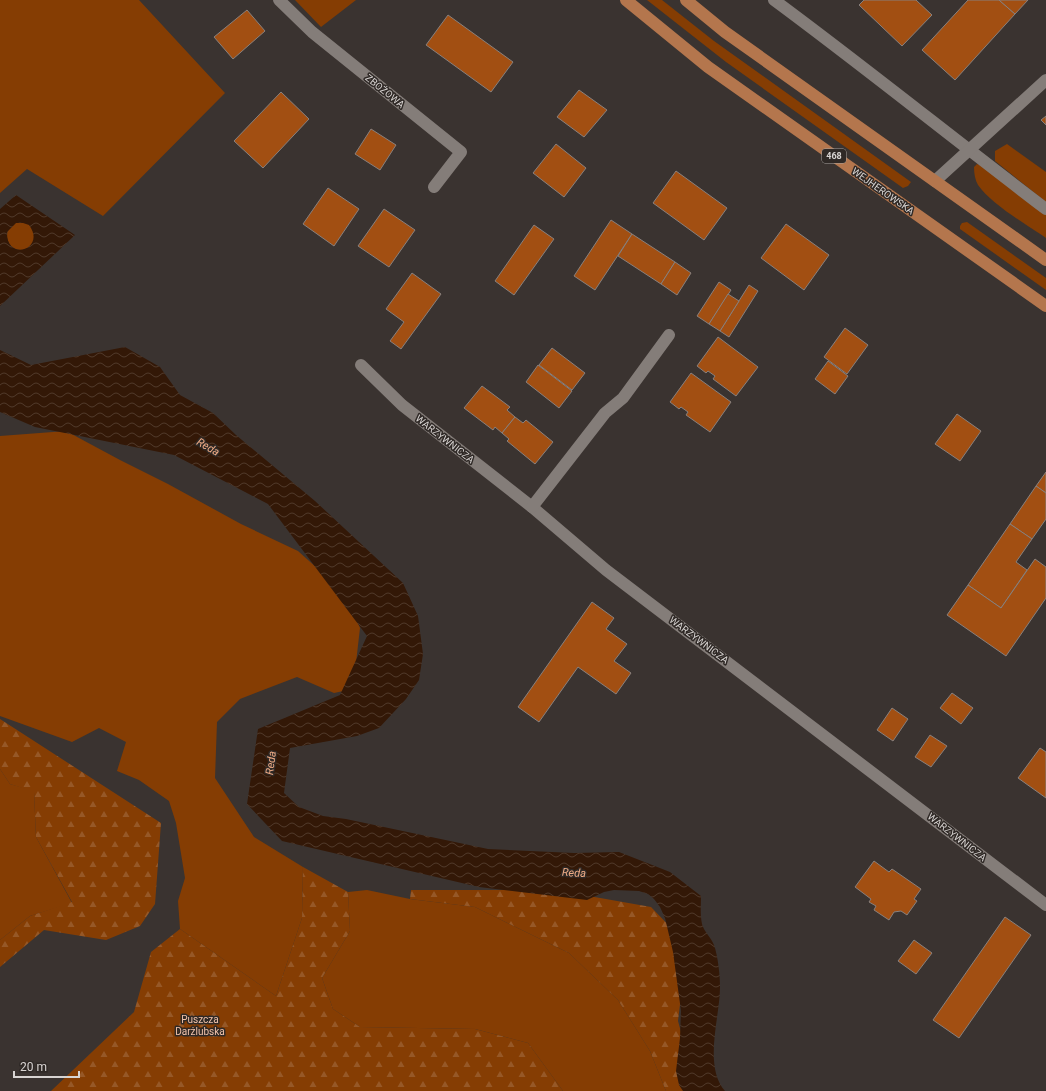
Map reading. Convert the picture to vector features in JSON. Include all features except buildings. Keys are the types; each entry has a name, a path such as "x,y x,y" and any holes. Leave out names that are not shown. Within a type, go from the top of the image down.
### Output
{"main road":[{"name":"WEJHEROWSKA","path":"626,0 708,67 1046,306"},
{"path":"686,0 725,32 1046,260"}],"street":[{"name":"ZBOŻOWA","path":"279,0 312,32 461,152 434,187"},
{"path":"774,0 836,46 969,151 1046,209"},
{"path":"935,181 1046,80"},
{"path":"532,508 605,414 623,398 669,336"},
{"name":"WARZYWNICZA","path":"362,365 402,405 532,508 606,570 1046,905"}],"green space":[{"path":"0,0 139,0 225,93 103,216 27,169 0,193"},
{"path":"295,0 356,0 321,27"},
{"path":"647,0 662,0 714,41 911,182 908,186 903,188 726,62"},
{"path":"1007,144 1046,172 1046,202 995,161 995,151"},
{"path":"977,164 982,166 1046,214 1046,238 1010,214 984,192 975,179 974,167"},
{"path":"21,222 31,226 35,236 31,246 21,250 11,246 7,236 11,226"},
{"path":"967,222 1046,278 1046,290 960,229 962,223"},
{"path":"66,431 241,524 298,551 348,596 360,628 353,689 334,693 297,677 240,699 217,722 215,778 254,837 303,867 302,918 276,996 180,929 178,901 185,878 176,823 169,801 139,780 117,771 126,742 99,728 72,742 0,716 0,436"},
{"path":"0,719 161,823 155,904 140,926 106,940 44,930 0,967 0,940 30,916 72,902 36,837 34,792 10,784 0,769"},
{"path":"0,769 10,784 34,791 36,837 72,903 30,916 0,940"},
{"name":"Puszcza Darżlubska","path":"303,867 348,892 350,931 322,978 333,1009 360,1027 475,1029 528,1043 563,1091 51,1091 134,1012 151,952 180,929 276,996 302,918"},
{"path":"367,890 410,899 475,907 569,953 618,1000 650,1051 666,1091 563,1091 528,1043 475,1029 360,1027 333,1009 322,978 350,931 348,892"},
{"path":"411,890 555,890 651,907 675,932 684,971 678,1021 697,1091 666,1091 650,1051 618,1000 569,953 475,907 410,899"}],"water":[{"path":"16,195 75,235 0,306 0,209","holes":["16,223 29,225 33,233 33,241 30,246 18,250 8,242 7,232"]},
{"name":"Reda","path":"125,347 160,367 180,395 213,413 236,435 315,501 403,583 418,616 423,654 419,680 406,699 379,728 357,736 290,748 284,793 299,807 323,816 346,819 488,849 574,853 619,852 670,872 701,896 702,924 704,930 713,942 720,977 714,1041 715,1068 718,1080 725,1091 683,1091 679,1085 676,1071 680,1038 681,1011 673,952 665,918 660,907 648,894 639,891 614,890 604,892 587,900 479,887 282,841 247,804 258,729 340,695 367,636 268,504 174,455 35,427 0,412 0,350 31,365"}]}
